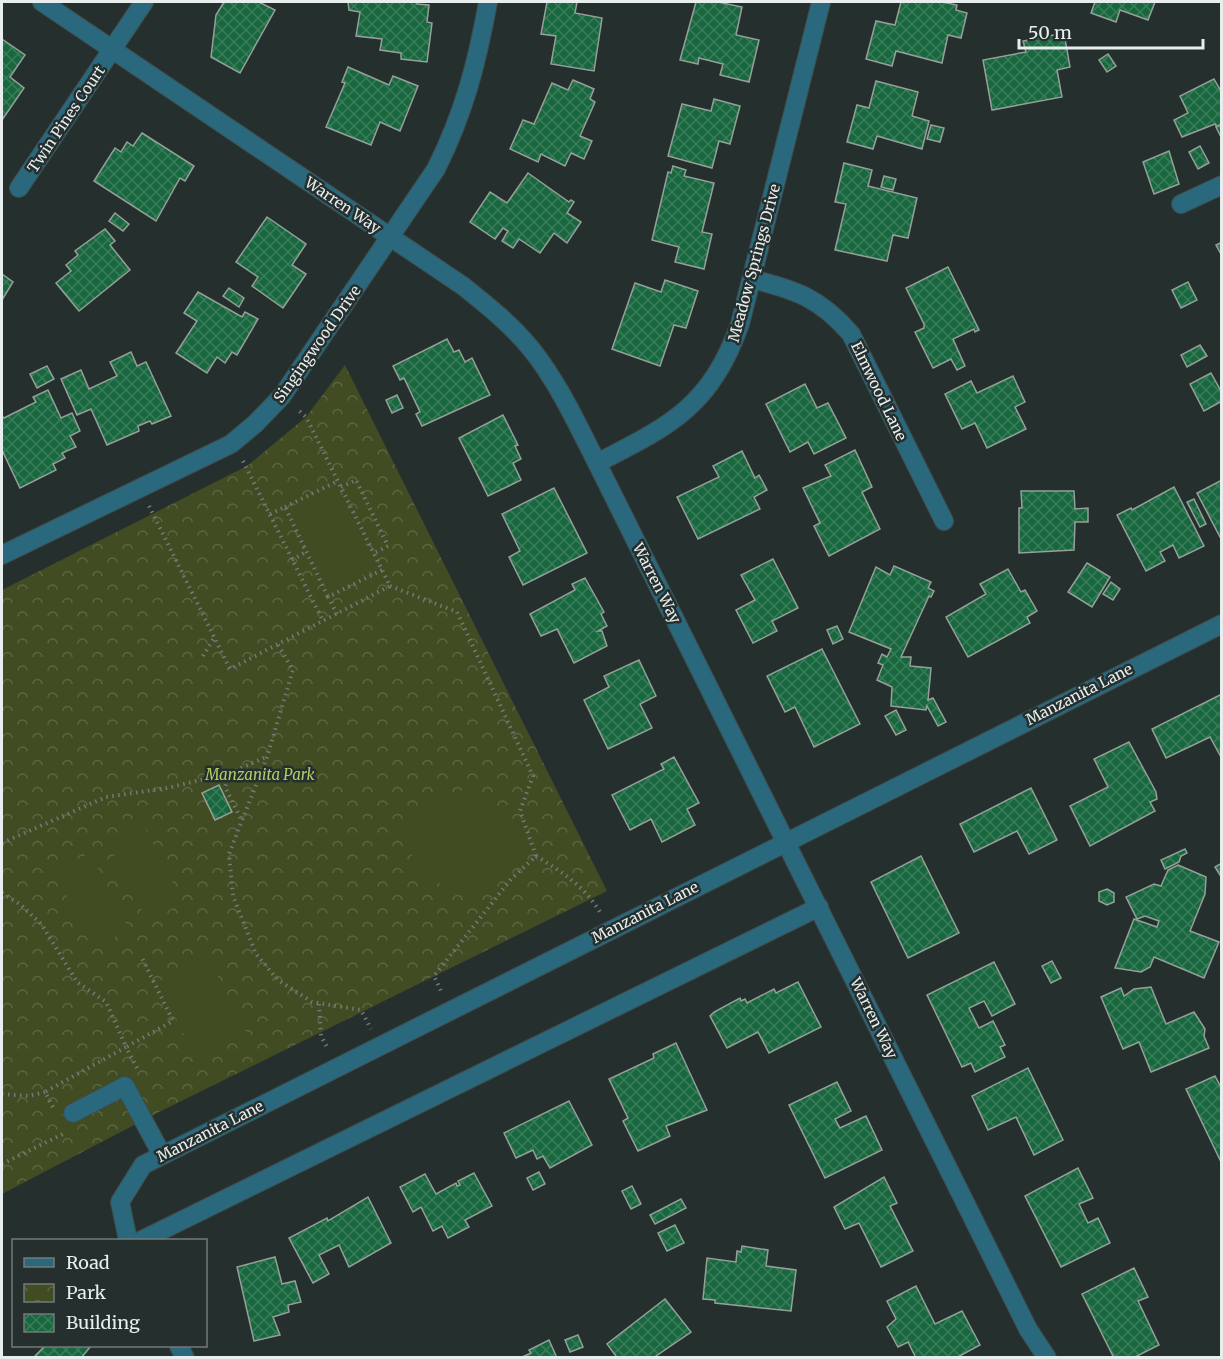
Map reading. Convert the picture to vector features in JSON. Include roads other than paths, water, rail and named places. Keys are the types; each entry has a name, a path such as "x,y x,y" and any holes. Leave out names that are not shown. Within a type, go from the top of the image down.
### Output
{"street":[{"name":"Warren Way","path":"42,2 464,286 500,316 532,350 559,389 597,463 1028,1329 1047,1358"},
{"name":"Twin Pines Court","path":"19,188 144,2"},
{"name":"Singingwood Drive","path":"2,555 231,444 255,424 282,396 436,169 456,129 472,85 488,2"},
{"name":"Meadow Springs Drive","path":"597,463 662,430 688,410 712,384 729,354 752,279 821,2"},
{"path":"1181,204 1221,185"},
{"name":"Elmwood Lane","path":"752,279 809,296 832,312 851,334 944,521"},
{"name":"Manzanita Lane","path":"129,1239 120,1202 143,1165 1221,624"},
{"path":"144,1239 819,907"},
{"path":"73,1113 125,1086 162,1155"}],"park label":[{"name":"Manzanita Park","path":"260,774"}]}
